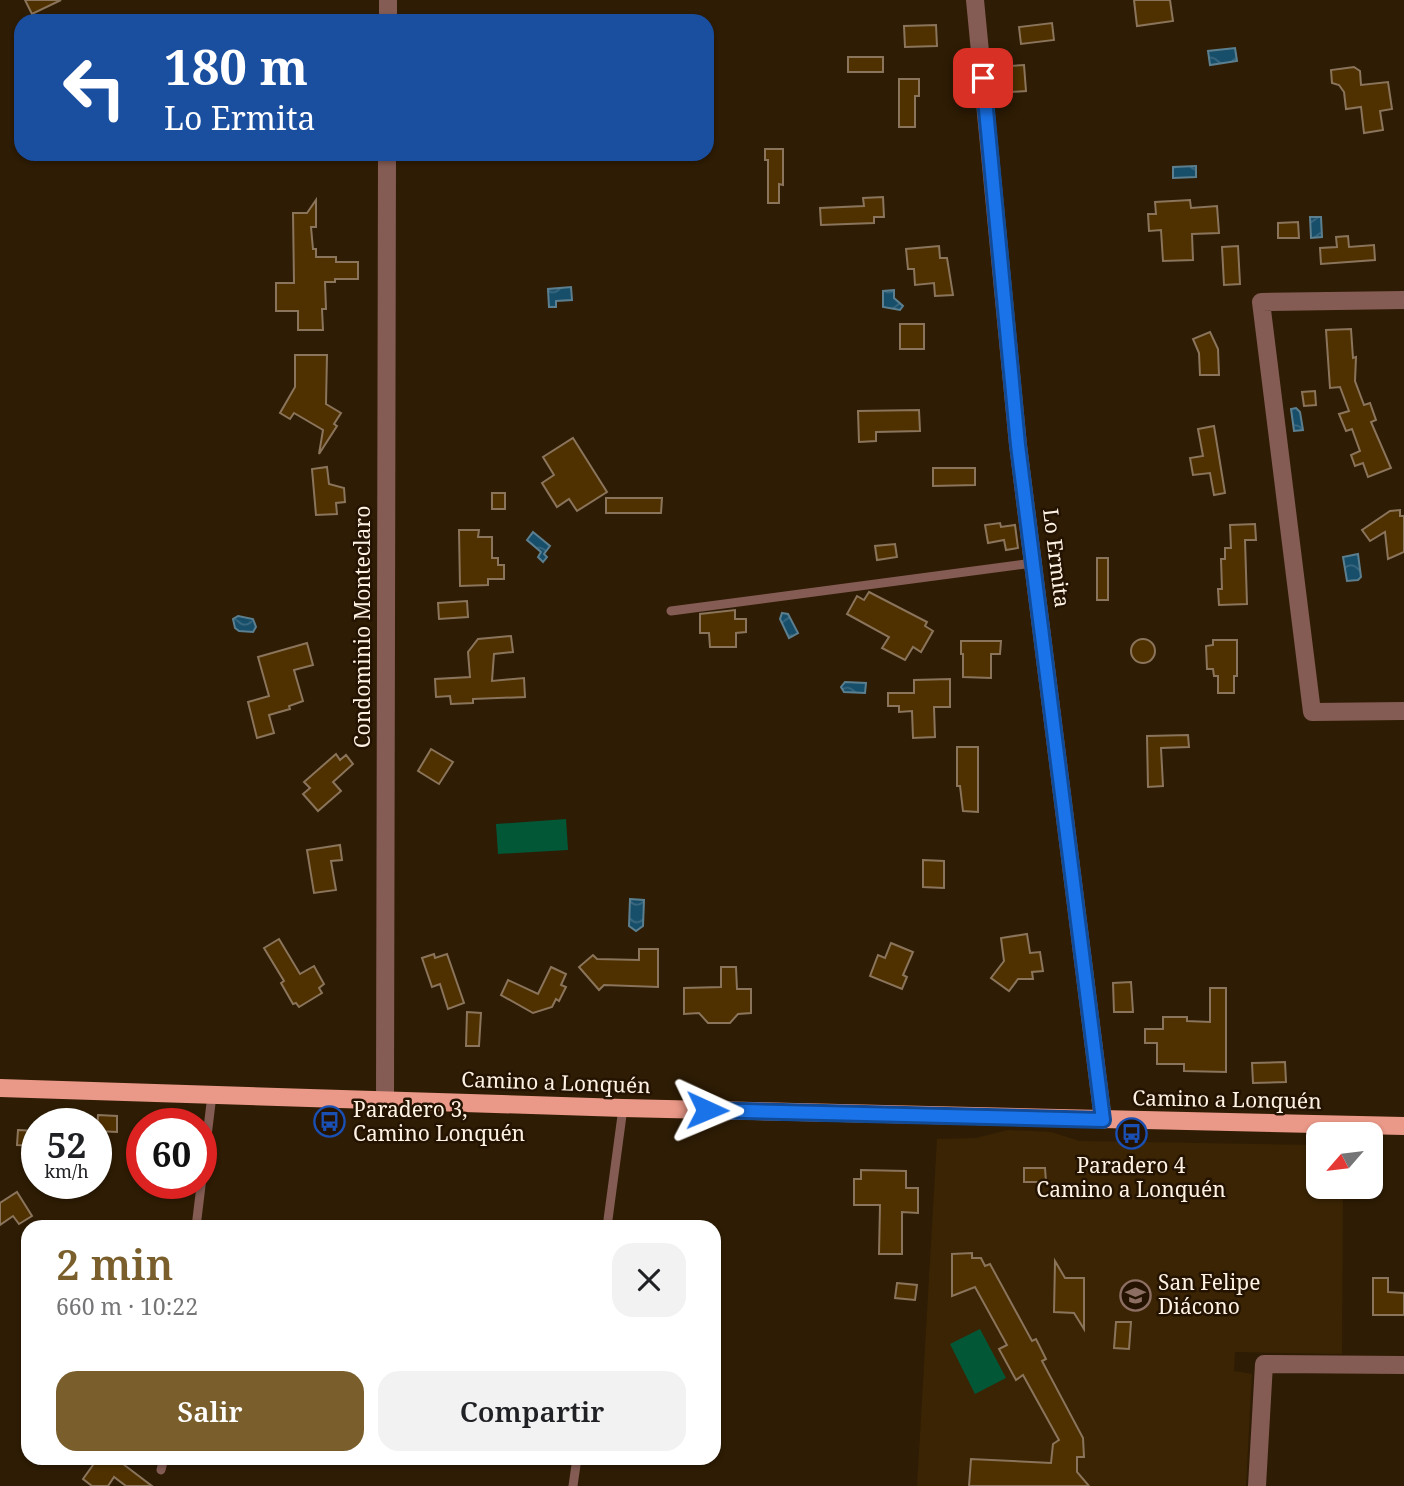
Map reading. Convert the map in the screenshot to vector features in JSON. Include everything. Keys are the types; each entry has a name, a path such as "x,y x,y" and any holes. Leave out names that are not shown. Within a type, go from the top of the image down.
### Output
{"main road":[{"name":"Camino a Lonquén","path":"0,1088 623,1108 1404,1126"}],"street":[{"name":"Lo Ermita","path":"975,0 1018,445 1103,1120"},
{"name":"Condominio Monteclaro","path":"385,1100 387,161"},
{"path":"1404,300 1261,302 1312,712 1404,711"},
{"path":"1257,1486 1264,1364 1404,1365"}],"lane":[{"path":"671,611 1033,564"},
{"path":"197,1220 212,1095"},
{"path":"608,1220 623,1108"},
{"path":"161,1470 162,1465"},
{"path":"573,1486 576,1465"}],"shaded area":[{"name":"San Felipe Diácono","path":"1008,1130 1051,1132 1080,1141 1306,1145 1306,1199 1343,1199 1342,1354 1235,1352 1234,1371 1252,1374 1246,1486 917,1486 937,1139 976,1138"}],"green space":[{"path":"566,819 568,850 498,854 496,824"},
{"path":"980,1329 1006,1378 975,1394 950,1344"}],"water":[{"path":"1235,48 1237,61 1210,65 1208,51"},
{"path":"1196,166 1196,177 1173,178 1173,167"},
{"path":"1310,217 1321,217 1322,237 1311,238"},
{"path":"571,287 572,300 556,301 556,307 549,307 548,289"},
{"path":"894,290 894,298 903,306 900,310 883,307 883,291"},
{"path":"1296,408 1300,412 1303,430 1294,431 1291,409"},
{"path":"533,532 550,546 544,554 547,557 543,562 538,557 541,552 527,540"},
{"path":"1358,554 1361,577 1347,581 1343,557"},
{"path":"782,613 788,614 798,633 789,638 780,619"},
{"path":"238,616 253,619 256,627 253,632 235,628 233,619"},
{"path":"845,682 866,683 865,693 844,692 841,687"},
{"path":"630,899 644,900 643,926 636,931 629,926"}],"building":[{"path":"25,0 61,0 32,14"},
{"path":"1134,0 1170,0 1173,21 1137,26"},
{"path":"1052,23 1054,40 1021,44 1019,27"},
{"path":"936,25 937,46 905,47 904,26"},
{"path":"848,57 883,57 883,72 848,72"},
{"path":"1024,65 1026,91 1011,92 1009,66"},
{"path":"1354,67 1360,71 1361,85 1388,82 1392,109 1380,111 1383,130 1364,133 1361,107 1346,109 1344,92 1339,85 1332,83 1331,70"},
{"path":"899,79 919,79 919,96 915,96 915,127 899,127"},
{"path":"765,149 783,149 783,185 779,184 779,203 768,203 768,160 765,160"},
{"path":"883,197 884,217 874,217 874,223 821,225 820,208 864,206 863,198"},
{"path":"316,200 316,227 311,227 316,257 336,257 336,262 358,262 358,279 325,282 326,309 322,309 323,330 298,330 298,311 276,311 276,283 294,283 293,213 307,213"},
{"path":"1190,200 1191,208 1217,206 1219,233 1192,234 1193,260 1163,261 1161,230 1149,231 1148,214 1156,214 1155,202"},
{"path":"1298,222 1299,238 1278,238 1278,223"},
{"path":"1348,236 1349,247 1374,245 1375,260 1321,264 1320,248 1337,247 1336,237"},
{"path":"939,246 940,258 947,258 953,295 935,296 934,283 915,285 914,269 908,269 906,249"},
{"path":"1238,246 1240,284 1224,285 1222,247"},
{"path":"900,324 924,324 924,349 900,349"},
{"path":"1351,329 1353,358 1356,357 1355,381 1364,405 1370,403 1376,420 1371,422 1391,468 1368,477 1363,463 1355,466 1351,455 1360,451 1352,429 1346,431 1339,414 1349,411 1340,387 1330,388 1326,330"},
{"path":"1210,332 1218,349 1219,375 1200,375 1199,353 1193,339"},
{"path":"295,355 327,355 326,404 341,413 334,424 337,426 319,454 323,430 294,413 290,419 280,413 295,387"},
{"path":"1315,391 1316,405 1304,406 1302,392"},
{"path":"919,410 920,431 876,432 876,441 859,442 858,411"},
{"path":"1214,426 1225,493 1214,495 1210,473 1193,475 1190,458 1203,456 1198,429"},
{"path":"573,438 607,492 577,511 569,499 557,507 542,483 554,475 543,457"},
{"path":"327,467 329,484 344,488 345,502 336,503 337,514 316,515 312,469"},
{"path":"933,468 975,468 975,485 933,486"},
{"path":"492,493 505,493 505,509 492,509"},
{"path":"606,498 662,498 661,513 606,513"},
{"path":"1400,510 1400,516 1404,516 1404,552 1388,559 1385,532 1370,541 1362,530 1390,511"},
{"path":"1000,523 1001,527 1015,525 1018,548 1006,550 1004,540 988,543 985,525"},
{"path":"1255,524 1256,540 1245,540 1247,604 1219,605 1218,589 1222,589 1221,559 1225,559 1225,548 1231,548 1230,525"},
{"path":"459,530 479,530 478,537 492,537 492,558 498,558 498,565 504,565 504,579 488,579 488,585 460,586"},
{"path":"895,544 897,557 877,560 875,546"},
{"path":"1097,558 1108,558 1108,600 1097,600"},
{"path":"869,592 927,622 925,626 933,631 921,652 913,647 905,660 882,648 889,637 847,614 857,596 864,600"},
{"path":"467,601 468,617 439,619 438,603"},
{"path":"735,610 735,619 746,619 746,632 736,633 736,647 710,647 709,633 700,633 700,614"},
{"path":"511,636 513,652 494,654 492,681 524,678 525,697 473,699 473,703 451,704 450,696 436,697 435,679 470,677 468,652 478,639"},
{"path":"1143,639 1151,643 1155,651 1151,659 1143,663 1135,659 1131,651 1135,643"},
{"path":"1213,640 1237,640 1234,693 1218,693 1218,676 1214,676 1213,669 1207,669 1206,646 1213,645"},
{"path":"961,641 1001,641 1000,654 991,654 991,678 963,677"},
{"path":"307,643 313,665 294,670 303,701 289,706 290,709 269,715 274,733 257,738 248,702 269,696 258,657"},
{"path":"950,679 950,707 934,707 935,737 913,738 912,711 899,712 899,706 888,706 888,693 914,693 914,680"},
{"path":"1188,735 1189,747 1161,748 1163,786 1148,787 1147,736"},
{"path":"957,747 978,747 978,812 963,811 960,786 957,786"},
{"path":"431,749 453,762 439,784 418,771"},
{"path":"336,754 340,760 346,755 353,764 333,782 341,791 318,811 303,794 310,788 304,782"},
{"path":"340,845 342,860 331,861 336,890 314,893 307,850"},
{"path":"923,860 944,861 944,888 923,887"},
{"path":"1027,934 1030,953 1040,952 1043,971 1032,972 1033,979 1018,979 1009,991 991,978 1004,961 1001,938"},
{"path":"279,939 300,974 314,966 324,984 319,988 322,993 299,1007 296,1003 293,1004 281,983 284,981 264,948"},
{"path":"891,943 913,952 903,975 907,977 902,989 870,976 878,955 885,958"},
{"path":"639,949 658,949 658,987 604,985 599,990 579,967 593,955 597,959 639,960"},
{"path":"434,954 435,958 447,954 464,1003 448,1009 440,984 432,987 422,958"},
{"path":"551,967 566,974 561,985 566,987 559,1001 556,999 552,1007 533,1013 501,995 508,980 538,994"},
{"path":"721,967 736,967 737,989 751,989 751,1013 738,1014 730,1023 708,1023 699,1013 684,1014 684,988 721,987"},
{"path":"1131,982 1133,1012 1114,1012 1113,983"},
{"path":"1210,988 1226,988 1226,1072 1184,1071 1184,1064 1157,1064 1157,1043 1145,1043 1145,1029 1163,1029 1163,1017 1187,1017 1187,1021 1210,1022"},
{"path":"467,1012 481,1013 479,1046 466,1046"},
{"path":"1285,1062 1286,1082 1253,1083 1252,1063"},
{"path":"112,1116 117,1116 117,1132 112,1132"},
{"path":"18,1130 21,1130 21,1145 17,1145"},
{"path":"1024,1168 1045,1168 1046,1182 1024,1182"},
{"path":"861,1170 906,1171 906,1188 918,1188 918,1213 902,1212 902,1254 879,1254 880,1205 854,1205 854,1179 861,1179"},
{"path":"17,1192 32,1216 21,1220 19,1224 13,1216 0,1225 0,1203"},
{"path":"972,1253 972,1258 981,1258 985,1266 990,1264 1032,1341 1036,1339 1046,1359 1042,1361 1083,1438 1084,1457 1077,1457 1077,1472 1089,1486 969,1486 971,1459 1051,1463 1053,1444 1059,1440 1023,1375 1016,1380 999,1349 1007,1345 975,1287 952,1296 952,1254"},
{"path":"1055,1261 1065,1278 1084,1278 1084,1329 1074,1313 1054,1312"},
{"path":"1373,1278 1388,1278 1388,1292 1404,1293 1404,1315 1373,1315"},
{"path":"897,1283 917,1285 915,1300 895,1298"},
{"path":"1116,1322 1131,1322 1129,1349 1114,1348"},
{"path":"93,1465 124,1465 152,1486 126,1486 114,1477 108,1486 92,1486 83,1479"}],"place":[{"name":"Paradero 3, Camino Lonquén","path":"330,1122"},
{"name":"Paradero 4 Camino a Lonquén","path":"1131,1134"},
{"name":"San Felipe Diácono","path":"1135,1295"}],"route":[{"path":"707,1110 1103,1120 1018,445 983,78"}]}
